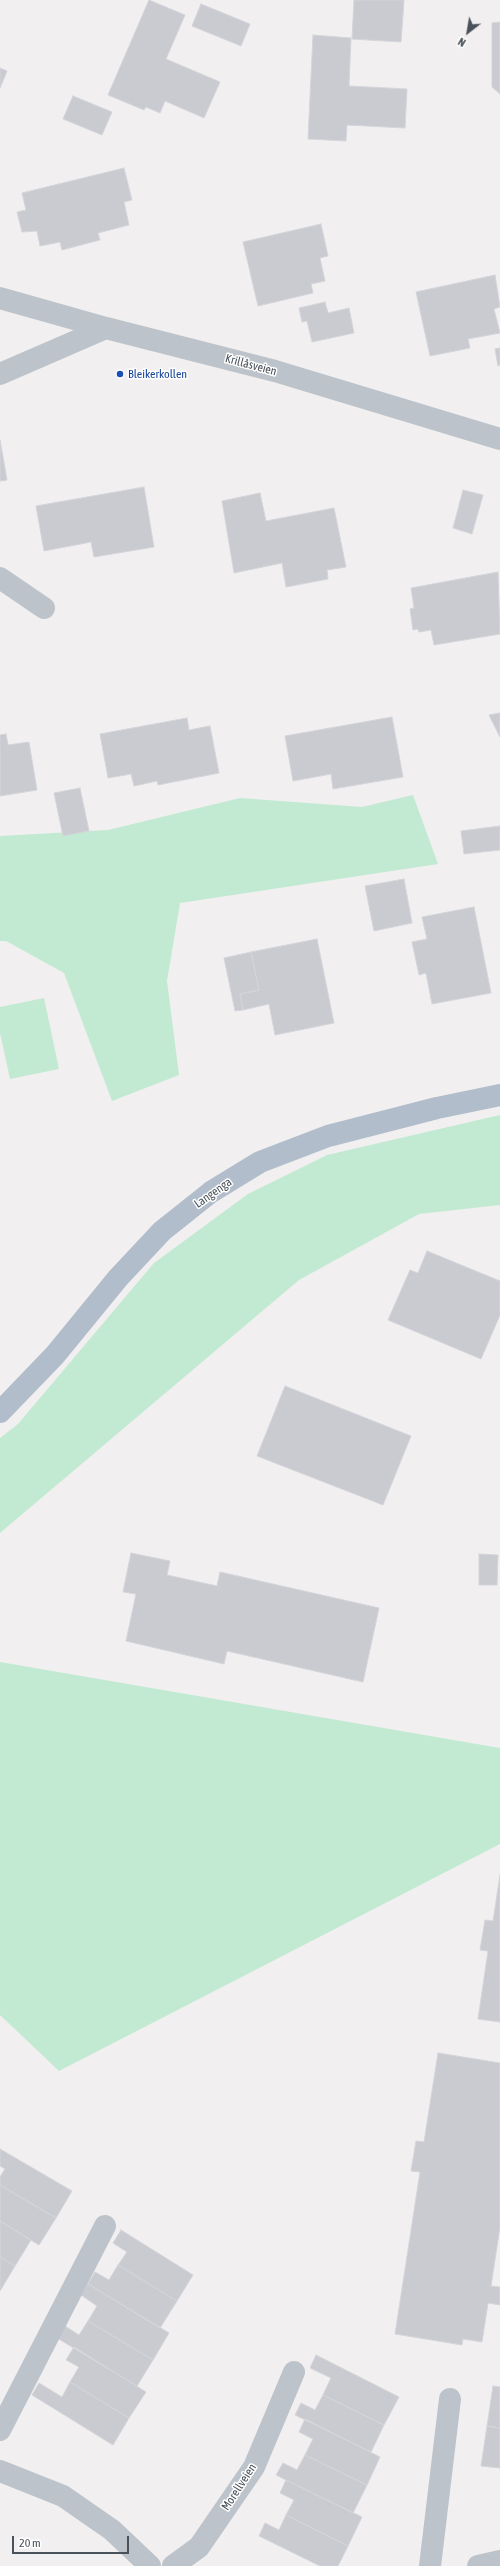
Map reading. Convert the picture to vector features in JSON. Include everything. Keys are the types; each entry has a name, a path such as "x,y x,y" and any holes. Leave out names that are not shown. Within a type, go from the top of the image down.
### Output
{"main road":[{"name":"Langenga","path":"0,1412 55,1355 118,1278 162,1231 211,1192 260,1162 328,1136 437,1108 500,1095"}],"street":[{"name":"Krillåsveien","path":"0,298 106,328 275,371 500,439"},
{"path":"0,374 106,328"},
{"path":"0,578 44,608"},
{"path":"0,2430 105,2226"},
{"name":"Morellveien","path":"173,2566 199,2547 254,2467 294,2372"},
{"path":"430,2566 450,2399"},
{"path":"0,2471 63,2496 112,2530 150,2566"},
{"path":"478,2566 500,2561"}],"green space":[{"path":"413,795 438,864 180,903 167,981 179,1075 112,1101 64,973 6,941 0,941 0,836 108,830 240,798 362,807"},
{"path":"44,998 59,1069 10,1079 0,1033 0,1007"},
{"path":"500,1115 500,1205 419,1214 299,1280 0,1533 0,1438 18,1424 154,1263 248,1194 327,1155"},
{"path":"0,1662 500,1748 500,1844 59,2071 0,2015"}],"building":[{"path":"149,0 185,15 166,59 220,82 204,118 165,101 160,113 146,107 144,110 108,95"},
{"path":"354,0 404,0 401,42 352,39"},
{"path":"201,4 250,24 241,46 192,26"},
{"path":"500,22 500,94 492,87 492,23"},
{"path":"313,35 351,38 349,86 407,89 405,128 347,125 346,141 308,139"},
{"path":"0,68 7,71 0,88"},
{"path":"73,96 112,112 102,135 63,119"},
{"path":"124,168 132,200 124,202 129,225 98,233 100,240 62,250 60,242 40,246 37,231 22,232 17,212 26,210 22,193"},
{"path":"321,224 328,256 320,258 325,281 311,284 313,293 258,306 243,242"},
{"path":"495,275 500,307 494,309 500,333 468,339 470,348 430,356 416,292"},
{"path":"325,302 328,313 349,308 354,333 312,342 307,321 302,322 299,308"},
{"path":"500,348 500,365 498,366 495,349"},
{"path":"0,440 7,480 0,481"},
{"path":"144,487 154,547 94,557 91,542 44,551 36,506"},
{"path":"463,490 483,495 472,534 453,528"},
{"path":"260,493 266,521 334,508 346,567 327,570 328,579 286,587 282,563 234,573 222,501"},
{"path":"498,572 500,634 434,645 431,630 419,632 418,629 413,630 410,609 414,608 411,588"},
{"path":"500,713 500,737 489,715"},
{"path":"392,717 403,777 333,789 331,774 293,781 285,736"},
{"path":"187,718 189,730 210,726 219,773 158,785 157,781 134,786 131,774 108,778 100,734"},
{"path":"6,734 8,745 29,742 37,790 0,796 0,735"},
{"path":"80,788 89,831 63,836 54,793"},
{"path":"500,826 500,850 464,854 461,831"},
{"path":"404,879 412,923 374,931 365,886"},
{"path":"474,907 491,993 432,1004 426,973 419,975 412,942 427,939 422,917"},
{"path":"317,939 334,1023 275,1035 269,1004 243,1010 240,994 259,990 251,952"},
{"path":"251,952 259,990 240,994 243,1010 235,1011 224,958"},
{"path":"427,1251 500,1281 500,1315 481,1359 388,1320 410,1270 418,1273"},
{"path":"285,1386 411,1436 383,1505 257,1456"},
{"path":"131,1553 170,1561 167,1575 217,1586 220,1572 379,1608 363,1682 227,1651 224,1664 126,1641 136,1594 123,1592"},
{"path":"479,1554 498,1555 497,1585 479,1585"},
{"path":"500,1875 500,2022 478,2019 488,1951 480,1950 485,1920 493,1921"},
{"path":"438,2053 500,2063 500,2227 491,2286 500,2287 500,2305 488,2303 482,2342 463,2339 462,2345 395,2334 420,2172 411,2171 416,2141 424,2142"},
{"path":"0,2149 72,2191 56,2218 0,2185 0,2177 5,2169 0,2166"},
{"path":"0,2185 56,2218 39,2245 0,2221"},
{"path":"0,2221 31,2240 15,2266 0,2257"},
{"path":"121,2230 193,2275 177,2301 118,2265 127,2252 113,2243"},
{"path":"0,2257 15,2266 0,2291"},
{"path":"118,2265 177,2301 160,2328 88,2284 95,2272 109,2280"},
{"path":"88,2284 169,2333 153,2360 88,2321 97,2306 81,2295"},
{"path":"88,2321 153,2360 137,2386 57,2338 65,2326 79,2335"},
{"path":"74,2347 146,2392 129,2418 70,2382 79,2367 66,2360"},
{"path":"316,2355 399,2397 384,2425 323,2395 331,2378 310,2368"},
{"path":"70,2382 129,2418 113,2445 32,2395 39,2383 62,2397"},
{"path":"493,2386 500,2387 500,2428 487,2426"},
{"path":"323,2395 384,2425 371,2452 295,2415 301,2403 315,2410"},
{"path":"305,2419 380,2457 367,2485 305,2455 313,2439 299,2432"},
{"path":"487,2426 500,2428 500,2468 481,2466"},
{"path":"305,2455 367,2485 353,2513 276,2475 283,2463 297,2470"},
{"path":"286,2480 362,2517 348,2546 286,2515 294,2500 280,2493"},
{"path":"286,2515 348,2546 338,2566 320,2566 259,2536 265,2523 279,2530"}],"place":[{"name":"Bleikerkollen","path":"120,374"}]}
